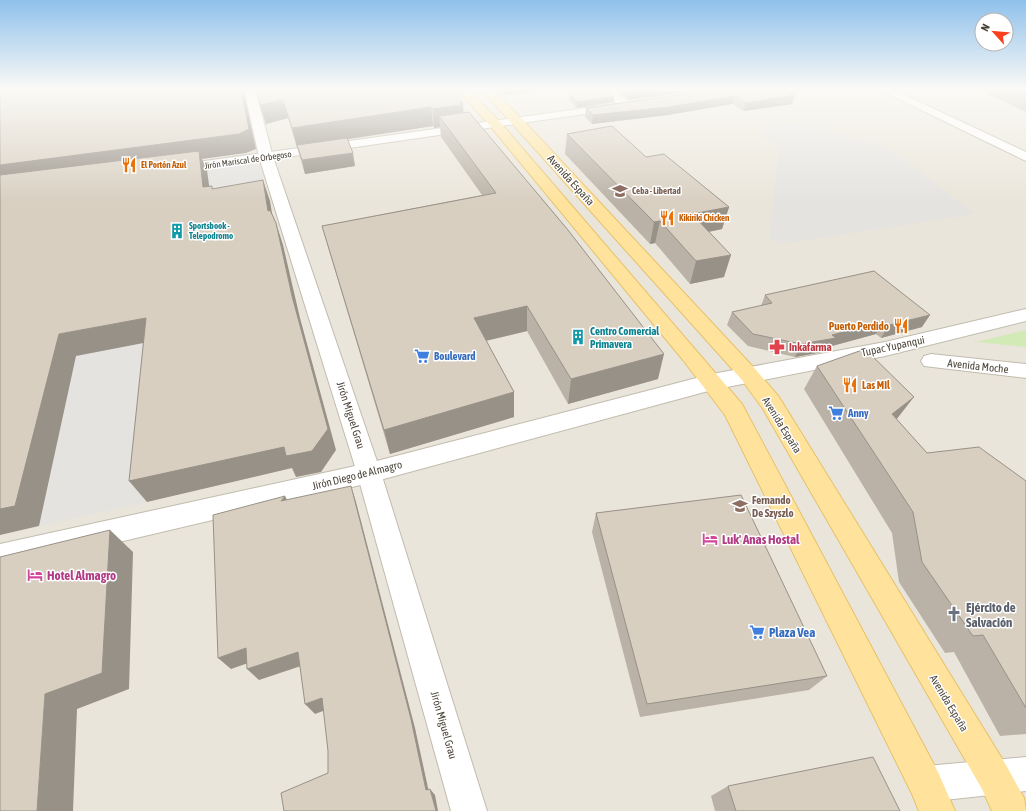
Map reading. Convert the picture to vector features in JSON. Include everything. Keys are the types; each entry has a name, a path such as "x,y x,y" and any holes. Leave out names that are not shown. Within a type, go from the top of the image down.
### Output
{"main road":[{"name":"Avenida España","path":"497,127 734,410 931,798"},
{"name":"Avenida España","path":"522,127 749,376 770,403 1010,776 1011,811"}],"street":[{"name":"Jirón Miguel Grau","path":"258,127 266,157 369,473 469,811"},
{"name":"Jirón Mariscal de Orbegoso","path":"165,170 475,127"},
{"path":"963,127 1026,157"},
{"name":"Tupac Yupanqui","path":"712,382 885,349 1026,315"},
{"name":"Avenida Moche","path":"931,361 1026,371"},
{"name":"Jirón Diego de Almagro","path":"0,557 369,473 712,382"},
{"path":"931,798 1010,776"}],"shaded area":[{"path":"0,127 1026,127 1026,811 0,811"},
{"path":"771,127 817,127 893,151 975,214 781,244 769,239 779,153 776,147 757,129"},
{"path":"251,163 260,166 269,201 212,207 207,169"},
{"path":"232,327 156,377 147,502 39,526 66,402 74,357 117,347"}],"green space":[{"path":"1026,330 1026,347 976,342"}],"building":[{"path":"0,127 249,127 249,129 239,134 0,165"},
{"path":"447,127 481,127 568,230 664,354 571,379 527,306 474,318 514,392 384,430 322,226 496,193"},
{"path":"613,127 646,157 664,154 729,207 692,214 731,255 696,261 660,221 654,222 567,134"},
{"path":"347,138 353,153 302,160 297,145"},
{"path":"199,151 203,187 212,186 212,189 263,180 268,211 270,210 276,223 292,296 328,429 312,451 286,456 284,447 129,481 146,318 59,334 15,506 0,509 0,175"},
{"path":"874,271 930,315 889,325 884,321 832,335 836,338 801,344 753,334 732,312 772,303 765,295"},
{"path":"865,349 914,397 892,414 927,453 979,447 1026,481 1026,708 983,635 973,636 922,562 913,512 817,366"},
{"path":"351,486 411,719 426,790 430,789 436,811 284,811 281,793 328,773 328,751 322,698 305,704 298,652 247,669 246,648 218,658 213,515 285,496 281,501"},
{"path":"741,495 827,676 647,704 596,513"},
{"path":"110,530 102,673 45,694 37,811 0,811 0,557"},
{"path":"873,757 900,811 736,811 728,786"}],"place":[{"name":"El Portón Azul","path":"129,165"},
{"name":"Ceba - Libertad","path":"620,191"},
{"name":"Kikiriki Chicken","path":"667,218"},
{"name":"Sportsbook - Telepodromo","path":"177,231"},
{"name":"Puerto Perdido","path":"901,326"},
{"name":"Centro Comercial Primavera","path":"578,337"},
{"name":"Inkafarma","path":"777,347"},
{"name":"Boulevard","path":"422,356"},
{"name":"Las MIl","path":"850,385"},
{"name":"Anny","path":"836,413"},
{"name":"Fernando De Szyszlo","path":"740,506"},
{"name":"Luk' Anas Hostal","path":"710,539"},
{"name":"Hotel Almagro","path":"35,575"},
{"name":"Ejército de Salvación","path":"954,614"},
{"name":"Plaza Vea","path":"757,632"}]}
